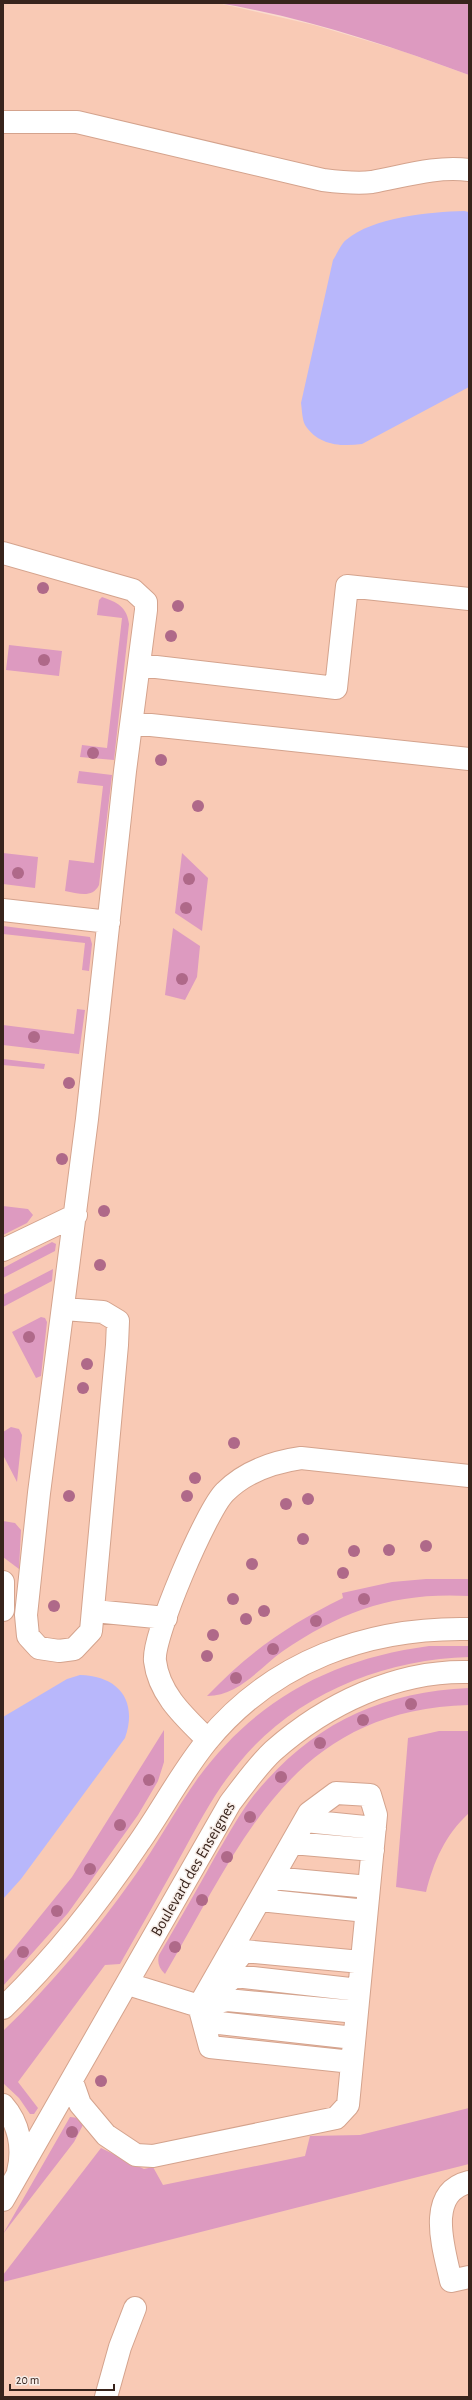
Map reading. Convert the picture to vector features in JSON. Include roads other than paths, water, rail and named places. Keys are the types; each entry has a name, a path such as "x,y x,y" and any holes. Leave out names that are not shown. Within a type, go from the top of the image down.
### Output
{"street":[{"path":"3,122 77,122 323,180 347,183 371,182 435,170 469,170"},
{"path":"3,553 133,590 146,602 76,1215 39,1493 26,1615 28,1636 39,1648 59,1651 74,1649 91,1631 94,1611 118,1321 103,1312 64,1309"},
{"path":"139,665 336,688 347,586 469,599"},
{"path":"132,723 469,760"},
{"path":"3,910 109,922"},
{"path":"3,1250 76,1215"},
{"path":"208,1740 176,1707 161,1683 155,1660 158,1640 205,1522 216,1502 232,1485 261,1468 283,1460 317,1458 469,1476"},
{"path":"3,1582 3,1610"},
{"path":"94,1611 166,1618"},
{"path":"3,2008 70,1936 138,1844 175,1785 208,1740 237,1710 265,1687 296,1668 328,1652 362,1640 397,1632 433,1629 469,1629"},
{"name":"Boulevard des Enseignes","path":"3,2200 16,2180 230,1803 250,1776 272,1752 297,1731 324,1713 353,1698 385,1685 418,1677 451,1672 469,1672"},
{"path":"72,2081 80,2104 106,2135 136,2155 153,2156 336,2118 348,2105 376,1815 370,1795 336,1793 309,1813 199,2006 210,2047 352,2062"},
{"path":"305,1821 375,1828"},
{"path":"292,1843 373,1850"},
{"path":"272,1878 369,1886"},
{"path":"260,1900 366,1911"},
{"path":"199,2006 244,1951 362,1962"},
{"path":"199,2006 235,1976 359,1990"},
{"path":"128,1984 199,2006 219,2023 354,2038"},
{"path":"199,2006 227,2000 356,2012"},
{"name":"Boulevard des Enseignes","path":"3,2105 17,2127 21,2145 20,2163 16,2180"},
{"path":"469,2182 460,2184 449,2191 443,2202 441,2215 441,2228 451,2281 469,2277"},
{"path":"106,2397 120,2347 135,2308"}],"water":[{"path":"464,211 469,212 469,387 362,444 338,445 323,441 316,437 305,425 301,403 333,260 344,242 357,232 386,221 402,217"},
{"path":"80,1675 94,1676 105,1680 115,1686 122,1693 127,1702 129,1713 125,1738 21,1879 3,1899 3,1717 67,1679"}]}
